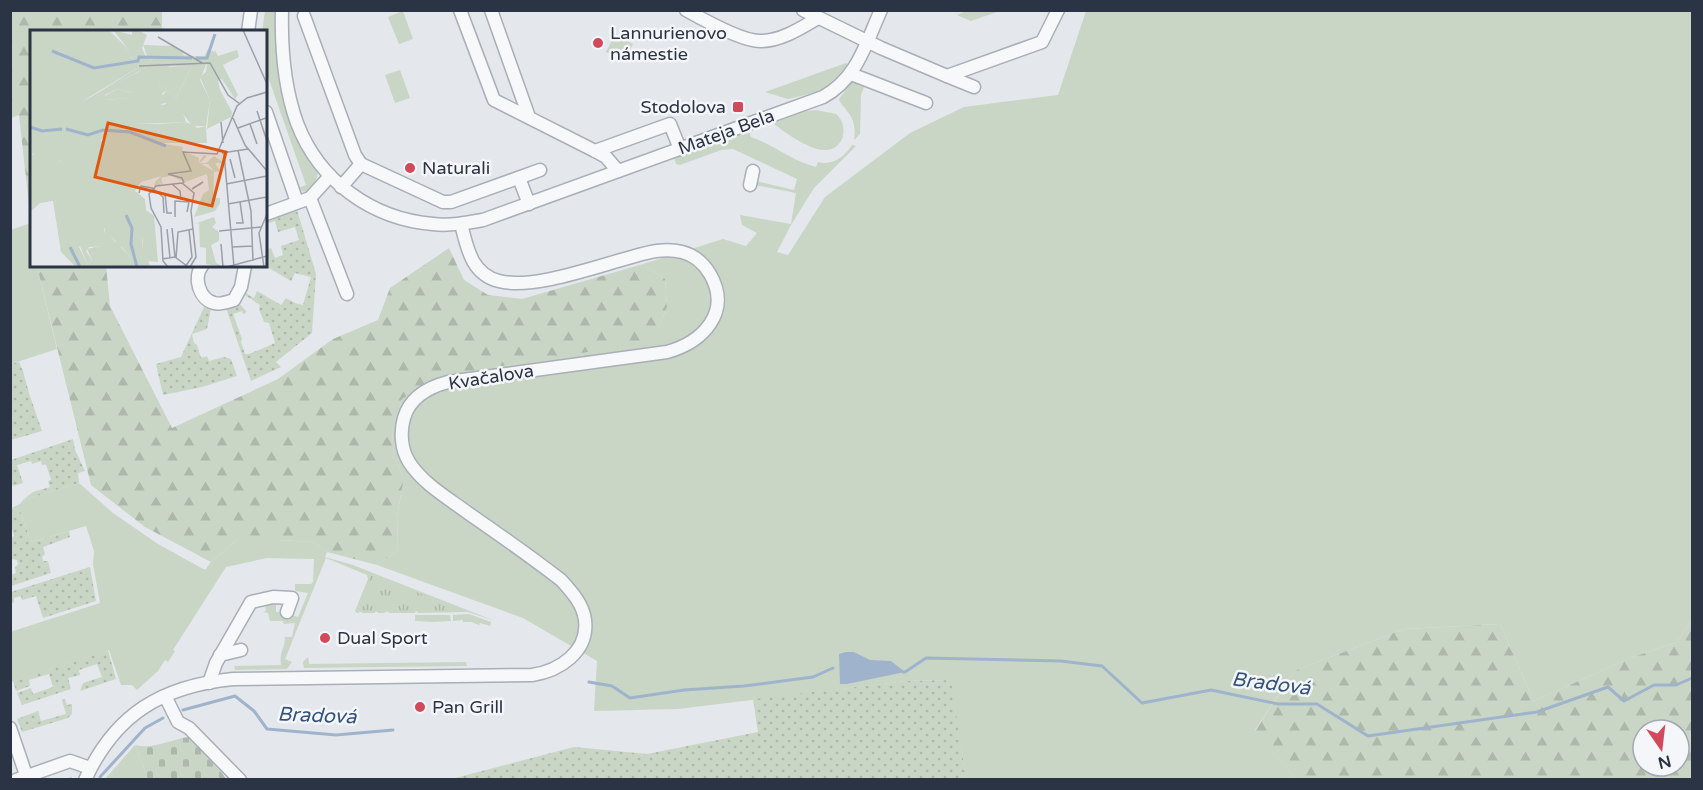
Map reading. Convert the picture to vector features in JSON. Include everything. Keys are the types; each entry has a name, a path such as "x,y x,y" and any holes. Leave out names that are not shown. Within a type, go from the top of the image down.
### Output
{"street":[{"path":"248,30 251,10"},
{"path":"460,10 494,100 596,151 606,157 618,171"},
{"path":"491,10 530,117"},
{"path":"686,10 748,40 760,41 798,30 818,18"},
{"name":"Mateja Bela","path":"282,14 283,59 287,84 297,122 314,155 341,187 366,204 400,219 435,225 483,220 836,91 851,74 881,10"},
{"path":"947,76 1042,42 1058,10"},
{"path":"804,11 974,87"},
{"path":"282,14 306,13 355,155 361,164 443,202 456,201 540,170"},
{"path":"851,74 926,103"},
{"path":"267,115 297,202"},
{"path":"596,151 670,124 680,149"},
{"path":"341,187 361,164"},
{"path":"750,184 753,171"},
{"path":"267,214 310,198 330,176"},
{"path":"519,178 529,204"},
{"path":"310,198 347,294"},
{"name":"Kvačalova","path":"87,774 104,745 123,723 141,709 165,696 208,683 233,679 543,674 560,667 579,648 583,640 585,620 575,597 561,580 435,489 410,463 404,450 402,436 408,408 420,394 448,382 680,348 697,338 711,323 717,308 717,290 713,279 702,263 693,256 674,250 650,252 544,280 521,284 500,282 481,272 474,264 468,253 461,224"},
{"path":"201,267 197,286 213,303 219,303 234,300 241,287 245,267"},
{"path":"208,683 220,655 251,603 273,597 292,598 288,612"},
{"path":"220,655 241,650"},
{"path":"165,696 178,722 189,728 240,780"},
{"path":"10,728 21,777 70,761 87,774"}],"green space":[{"path":"10,11 162,11 162,30 30,30 30,214 19,115 11,118"},
{"path":"265,11 276,11 277,53 288,115 306,154 318,171 314,184 304,192 298,188 306,185 267,74 267,30 262,30"},
{"path":"403,11 413,39 399,44 388,17"},
{"path":"966,11 1000,11 971,21 957,15"},
{"path":"1086,11 1692,11 1692,619 1677,642 1630,658 1534,701 1500,624 1404,629 1294,671 1255,730 1296,779 966,779 950,680 907,681 678,709 594,711 597,661 523,618 377,565 398,550 397,516 404,478 394,457 392,431 402,399 429,382 522,362 659,326 667,307 665,279 643,264 723,239 746,246 757,233 742,225 740,215 791,224 796,193 755,185 756,181 794,190 797,179 733,149 721,150 680,165 676,164 674,158 749,131 751,137 816,167 818,162 834,161 846,153 852,145 856,146 814,188 777,252 788,255 825,197 910,133 964,107 1058,95"},
{"path":"615,34 633,44 624,61 606,52"},
{"path":"846,63 850,65 840,78 817,92 788,99 765,92"},
{"path":"400,70 410,98 395,103 385,75"},
{"path":"851,83 865,84 861,95 860,134 854,140 853,121 839,99"},
{"path":"816,110 836,114 843,125 843,137 840,143 830,150 810,147 773,123 805,111"},
{"path":"297,210 316,274 312,333 276,362 281,367 251,381 226,308 238,302 247,312 233,314 245,354 249,354 275,343 269,323 264,322 259,309 260,305 245,295 243,291 254,298 257,291 281,305 286,298 303,305 311,277 295,273 291,281 267,267 267,245 268,249 271,248 275,258 283,255 281,246 299,240 295,227 278,232 275,221 267,224 267,220"},
{"path":"30,223 30,267 37,267 57,349 11,364 10,230"},
{"path":"449,248 464,280 488,295 522,299 643,264 665,279 667,307 659,326 647,343 522,362 430,382 402,399 392,431 394,457 404,478 397,516 398,550 377,565 327,552 313,542 278,540 237,540 211,562 145,527 91,485 37,267 106,267 110,306 172,428 278,379 333,339 378,320 390,288"},
{"path":"205,305 211,308 207,329 192,334 194,343 197,345 201,358 207,356 209,361 224,357 231,359 237,376 202,387 163,395 156,364 181,357"},
{"path":"19,362 42,431 11,440 11,364"},
{"path":"73,439 75,450 85,471 78,473 79,483 23,500 33,492 50,487 48,481 51,480 46,464 42,465 41,461 32,464 31,461 17,465 23,483 14,486 11,484 11,460"},
{"path":"79,483 113,513 158,544 205,570 237,540 313,542 327,552 325,557 353,565 495,621 468,612 389,613 385,611 385,613 378,613 375,611 375,613 362,613 359,611 357,613 355,611 368,579 367,575 326,558 285,659 292,662 287,669 235,670 234,666 281,665 285,637 292,637 295,623 284,624 283,621 270,621 268,613 263,612 266,611 265,604 276,603 276,612 298,617 308,593 295,591 295,584 313,582 314,559 267,558 226,567 173,650 175,651 168,662 165,660 158,671 137,690 132,685 121,685 109,650 11,682 10,632 100,603 93,564 94,551 86,526 31,542 20,511 12,508 23,500"},
{"path":"11,508 20,511 31,542 69,531 70,537 43,547 45,554 42,557 43,561 48,561 51,573 11,586 11,575 16,573 15,568 18,564 17,560 12,559 11,554 11,538 14,536 11,525"},
{"path":"90,567 96,601 43,618 36,596 22,600 21,596 14,598 11,604 11,592"},
{"path":"370,575 467,611 357,612"},
{"path":"469,614 491,622 490,626 463,622 463,620 453,621 453,615"},
{"path":"415,615 450,615 451,621 415,621"},
{"path":"1692,619 1692,779 1296,779 1255,731 1294,671 1404,629 1500,624 1534,701 1630,658 1677,642"},
{"path":"108,650 116,679 80,691 83,683 102,677 97,664 79,670 80,675 68,678 71,689 22,705 17,693 31,688 33,694 53,687 49,674 29,680 30,686 16,691 13,681"},
{"path":"308,657 309,664 466,662 467,666 304,668 303,662"},
{"path":"951,680 966,779 451,779 574,747 647,754 758,732 753,699 907,681"},
{"path":"65,699 67,705 72,704 72,714 68,718 22,732 17,719 38,711 41,721 66,714 62,700"},
{"path":"189,737 226,779 148,779 135,745 155,745"},
{"path":"135,745 148,779 105,779"}],"water":[{"path":"854,652 870,660 891,661 905,672 840,684 839,654"}],"waterway":[{"name":"Bradová","path":"903,672 926,658 1061,661 1102,666 1142,703 1211,690 1278,704 1317,704 1368,736 1537,712 1608,687 1624,701 1654,685 1676,685 1692,678"},
{"path":"589,682 612,686 630,698 813,677 833,668"},
{"name":"Bradová","path":"183,710 235,696 254,711 267,729 336,735 393,730"},
{"name":"Bradová","path":"100,777 145,728 163,718"}],"place":[{"name":"Lannurienovo námestie","path":"598,43"},
{"name":"Stodolova","path":"738,107"},
{"name":"Naturali","path":"410,168"},
{"name":"Dual Sport","path":"325,638"},
{"name":"Pan Grill","path":"420,707"}]}
